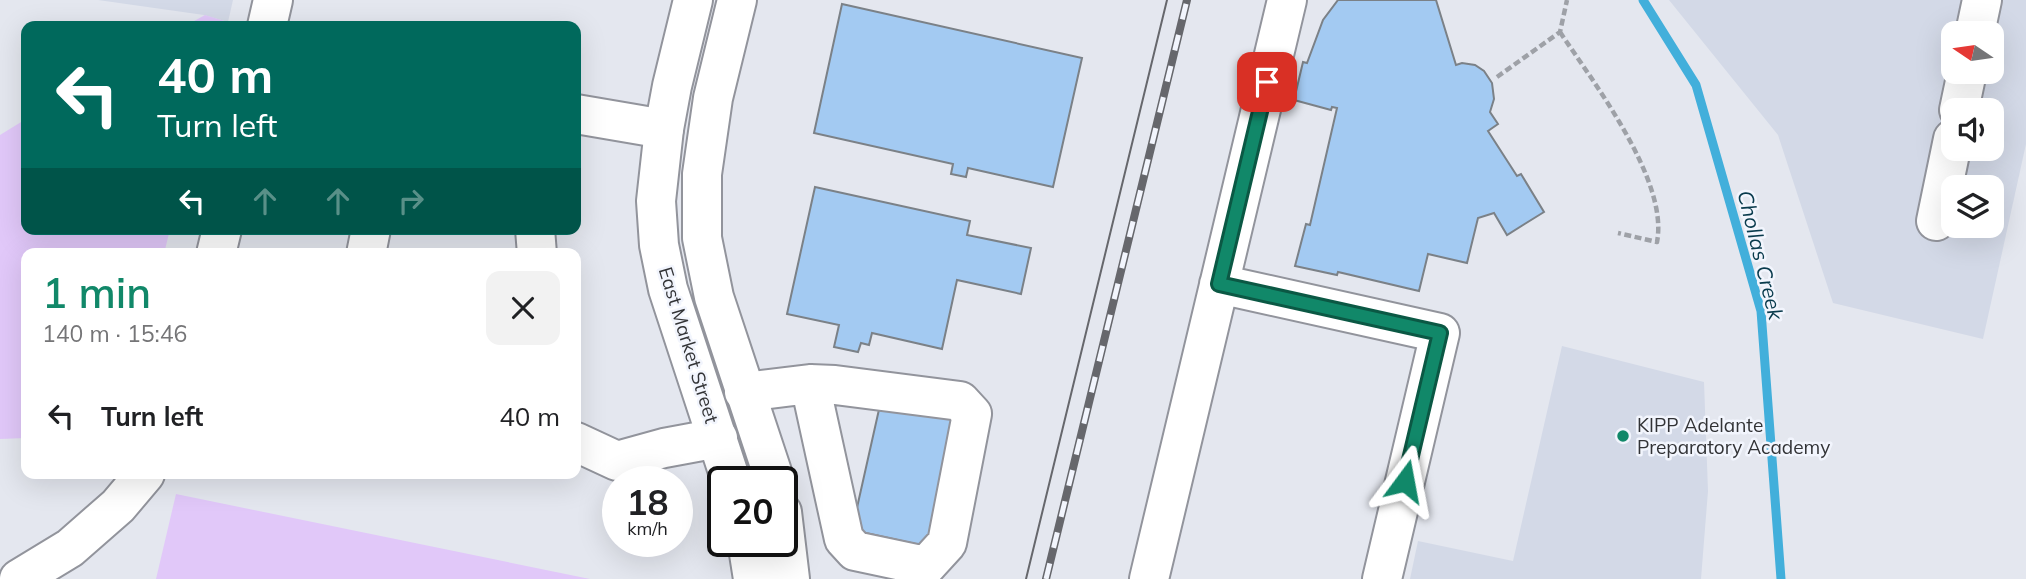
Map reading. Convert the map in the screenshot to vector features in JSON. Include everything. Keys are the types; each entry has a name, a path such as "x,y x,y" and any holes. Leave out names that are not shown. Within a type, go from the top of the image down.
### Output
{"main road":[{"path":"268,21 273,0"},
{"name":"East Market Street","path":"693,0 664,129 656,201 659,245 668,289 726,466"},
{"name":"East Market Street","path":"737,0 713,97 702,174 702,238 714,297 770,466"},
{"path":"1978,21 1982,0"},
{"path":"1149,579 1219,284 1277,2"},
{"path":"581,115 664,129"},
{"path":"1936,222 1948,161"},
{"path":"1219,284 1440,333 1382,579"},
{"path":"744,392 810,384 835,385 960,401 972,414 947,544 926,566 855,551 844,539 810,384"},
{"path":"581,444 617,461 664,448 718,438"},
{"path":"19,579 70,548 118,506 141,479"},
{"path":"750,557 753,579"},
{"path":"788,557 790,579"}],"path":[{"path":"1497,77 1560,32 1567,0"},
{"path":"1560,32 1615,112 1646,175 1660,221 1657,242 1618,233"}],"shaded area":[{"path":"98,0 233,0 228,21"},
{"path":"1669,0 2026,0 2026,144 1983,339 1833,303 1778,135"},
{"path":"205,15 225,21 194,21"},
{"path":"21,122 21,235 169,235 165,248 21,248 21,438 0,439 0,135"},
{"name":"KIPP Adelante Preparatory Academy","path":"1562,346 1704,382 1708,491 1701,579 1410,579 1418,541 1513,561"},
{"path":"176,494 590,579 156,579"}],"building":[{"path":"1338,0 1436,0 1456,65 1475,65 1484,71 1492,83 1494,99 1490,112 1498,124 1488,131 1517,176 1521,174 1544,212 1507,235 1494,213 1478,218 1467,263 1428,254 1419,291 1338,272 1337,275 1295,266 1306,224 1310,225 1337,108 1332,107 1331,110 1294,100 1303,62 1307,63 1323,20"},
{"path":"842,4 1082,58 1053,187 968,168 966,177 951,174 953,164 814,133"},
{"path":"815,187 970,221 967,235 1031,248 1021,294 957,280 942,349 872,333 869,345 861,343 858,352 834,347 839,325 787,314"},
{"path":"880,405 965,422 934,548 852,530"}],"waterway":[{"name":"Chollas Creek","path":"1643,0 1696,85 1761,311 1781,579"}],"tram line":[{"path":"1026,579 1167,0"}],"railway":[{"path":"1046,579 1187,0"}],"place":[{"name":"KIPP Adelante Preparatory Academy","path":"1623,436"}],"route":[{"path":"1267,82 1219,284 1440,333 1405,481"}]}
